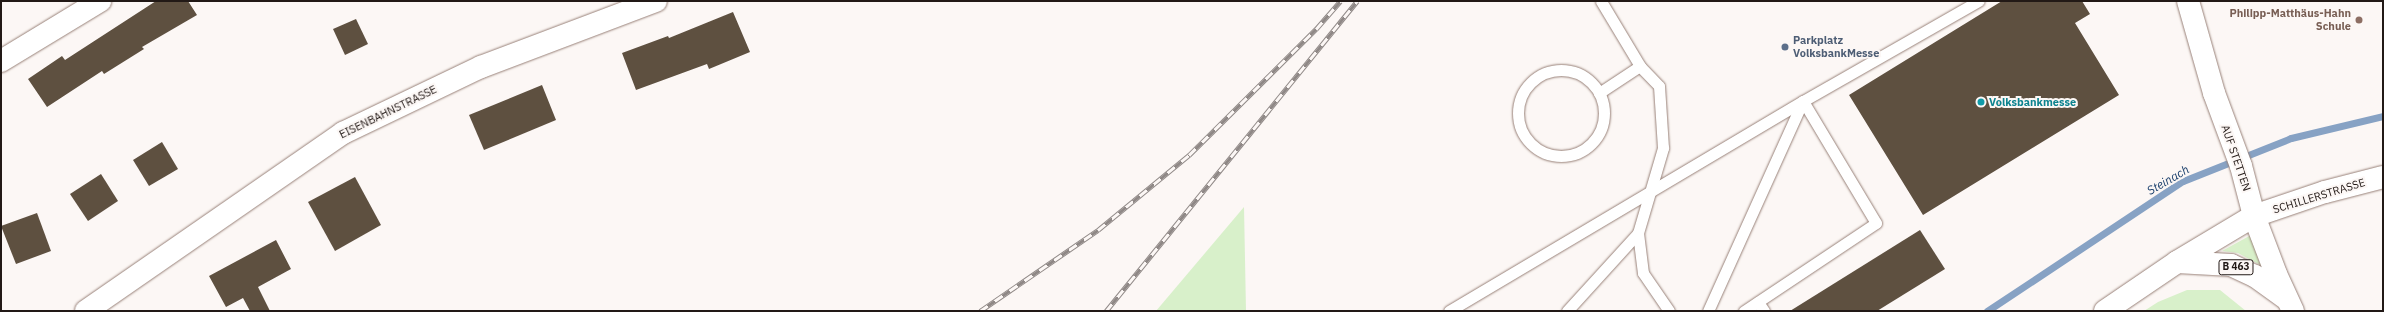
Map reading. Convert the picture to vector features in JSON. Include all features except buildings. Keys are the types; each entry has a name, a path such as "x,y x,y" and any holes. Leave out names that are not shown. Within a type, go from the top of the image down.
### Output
{"street":[{"path":"1,61 100,1"},
{"name":"EISENBAHNSTRASSE","path":"86,311 343,133 481,67 656,1"},
{"name":"AUF STETTEN","path":"2188,1 2222,119 2241,166 2254,216 2290,305"},
{"name":"SCHILLERSTRASSE","path":"2105,311 2177,262 2254,216 2324,192 2383,177"},
{"name":"B 463","path":"2177,262 2231,264 2255,276 2290,305"}],"lane":[{"path":"1601,1 1640,66 1659,86 1663,148 1638,233 1643,273 1669,311"},
{"path":"1449,311 1803,101 1978,1"},
{"path":"1600,93 1640,66"},
{"path":"1557,70 1574,72 1589,80 1600,93 1604,110 1603,126 1595,141 1581,152 1565,157 1548,155 1533,146 1523,133 1518,117 1519,100 1528,85 1541,75 1557,70"},
{"path":"1744,311 1761,306 1876,223 1803,101"},
{"path":"1708,311 1803,101"},
{"path":"1568,311 1638,233"}],"green space":[{"path":"1244,207 1246,311 1156,311"},
{"path":"2251,235 2262,266 2238,253 2222,251"},
{"path":"2187,290 2220,290 2246,311 2144,311 2158,302"}],"waterway":[{"name":"Steinach","path":"1987,311 2183,181 2291,138 2383,116"}],"railway":[{"path":"980,311 1098,230 1189,155 1316,29 1340,1"},
{"path":"1106,311 1357,1"}],"place":[{"name":"Philipp-Matthäus-Hahn Schule","path":"2359,20"},
{"name":"Parkplatz VolksbankMesse","path":"1785,47"},
{"name":"Volksbankmesse","path":"1981,102"}]}
